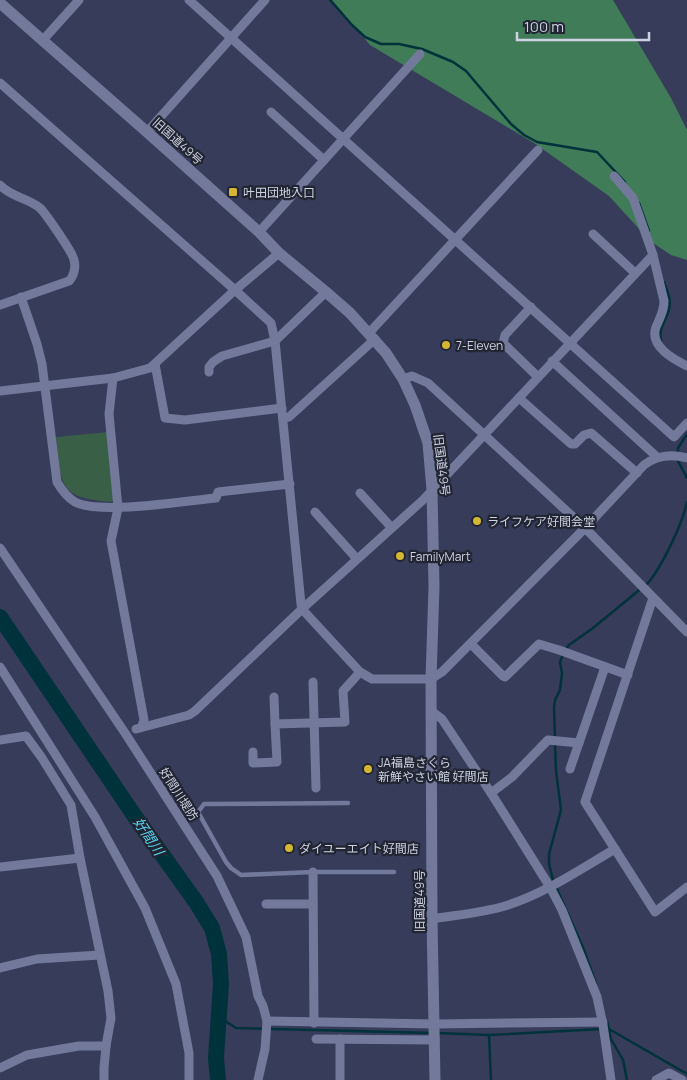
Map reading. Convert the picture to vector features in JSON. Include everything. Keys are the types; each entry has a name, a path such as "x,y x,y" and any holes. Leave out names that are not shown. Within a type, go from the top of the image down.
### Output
{"street":[{"path":"44,40 78,0"},
{"path":"189,0 674,436 687,423"},
{"path":"147,132 265,0"},
{"name":"旧国道49号","path":"0,3 259,232 279,253 326,292 372,336 386,353 402,379 415,406 428,442 432,490 434,586 431,679 432,919 435,1080"},
{"path":"259,232 420,54"},
{"path":"0,83 236,290 271,323 275,341 302,609 360,672 372,679 431,679 442,672 585,528 636,473 657,457 679,457"},
{"path":"271,112 324,160"},
{"path":"283,418 289,417 372,336 455,240 538,150"},
{"path":"614,176 633,198 653,255 664,301 664,309 655,330 655,340 661,349 687,366"},
{"path":"0,186 6,192 40,209 70,251 74,261 71,279 0,305"},
{"path":"593,234 635,273"},
{"path":"0,391 113,378 144,371 155,364 279,253"},
{"path":"113,378 109,414 118,508 111,541 144,720 139,727 184,717 195,711 302,609 432,490 569,342 653,255"},
{"path":"209,372 209,367 213,362 222,356 275,341 326,292"},
{"path":"21,297 37,344 46,386 57,482 62,490 75,502 88,506 118,508 216,498 218,492 290,484"},
{"path":"531,307 505,335 503,342 538,377"},
{"path":"552,361 657,457"},
{"path":"155,364 165,418 185,420 282,408"},
{"path":"402,379 412,376 428,383 585,528 687,632"},
{"path":"519,398 571,444 575,444 584,435 591,433 636,473"},
{"path":"360,493 391,527"},
{"path":"315,512 357,560"},
{"name":"好間川堤防","path":"0,548 125,733 217,876 246,937 258,996 267,1022 258,1080"},
{"path":"653,598 585,802 655,912 687,886"},
{"path":"471,644 505,677 538,644 628,675"},
{"path":"0,667 95,817 146,908 176,984 188,1053 189,1080"},
{"path":"570,769 605,667"},
{"path":"275,724 345,722 343,691 360,672"},
{"path":"313,682 316,788"},
{"path":"253,752 253,763 277,762 274,697"},
{"path":"432,711 442,719 553,885 596,997 603,1026 611,1080"},
{"path":"0,740 26,736 71,805 112,1018 106,1046 104,1080"},
{"path":"491,793 512,776 545,742 554,740 579,743"},
{"path":"432,919 502,907 519,901 553,885 615,849"},
{"path":"0,867 80,858"},
{"path":"313,872 314,1023"},
{"path":"266,904 313,904"},
{"path":"0,968 37,959 100,954"},
{"path":"267,1022 314,1023 435,1032"},
{"path":"316,1039 435,1032 603,1026"},
{"path":"340,1039 340,1080"},
{"path":"0,1068 27,1055 79,1046 106,1046"},
{"path":"656,1080 669,1073 682,1080"}],"lane":[{"path":"348,803 204,804 198,812 226,862 241,875 313,872 394,872"}],"green space":[{"path":"332,0 613,0 671,98 687,130 687,260 671,255 650,241 609,196 534,143 370,45"},
{"path":"108,432 114,500 111,502 80,497 71,492 62,478 56,437"}],"waterway":[{"path":"330,0 365,37 381,44 399,44 422,49 453,62 466,71 511,124 524,135 537,142 597,152 625,182"},
{"path":"639,203 649,231"},
{"path":"661,341 661,328 670,306 664,282"},
{"path":"678,454 678,448 687,434"},
{"path":"677,459 687,478"},
{"path":"555,738 554,708 555,700 560,690 562,673 560,662 564,652 569,645 649,582 671,544 681,522 687,502"},
{"name":"好間川","path":"0,617 212,928 219,954 221,984 216,1058 218,1080"},
{"path":"555,744 561,810 549,854 549,864 553,880 584,950 596,984"},
{"path":"219,1017 236,1028 432,1033"},
{"path":"607,1021 611,1039 623,1060 627,1080"},
{"path":"437,1033 489,1035 602,1029"},
{"path":"609,1029 687,1074"},
{"path":"489,1035 491,1080"}],"place":[{"name":"叶田団地入口","path":"233,192"},
{"name":"7-Eleven","path":"446,345"},
{"name":"ライフケア好間会堂","path":"477,521"},
{"name":"FamilyMart","path":"400,556"},
{"name":"JA福島さくら 新鮮やさい館 好間店","path":"368,769"},
{"name":"ダイユーエイト好間店","path":"289,848"}]}
